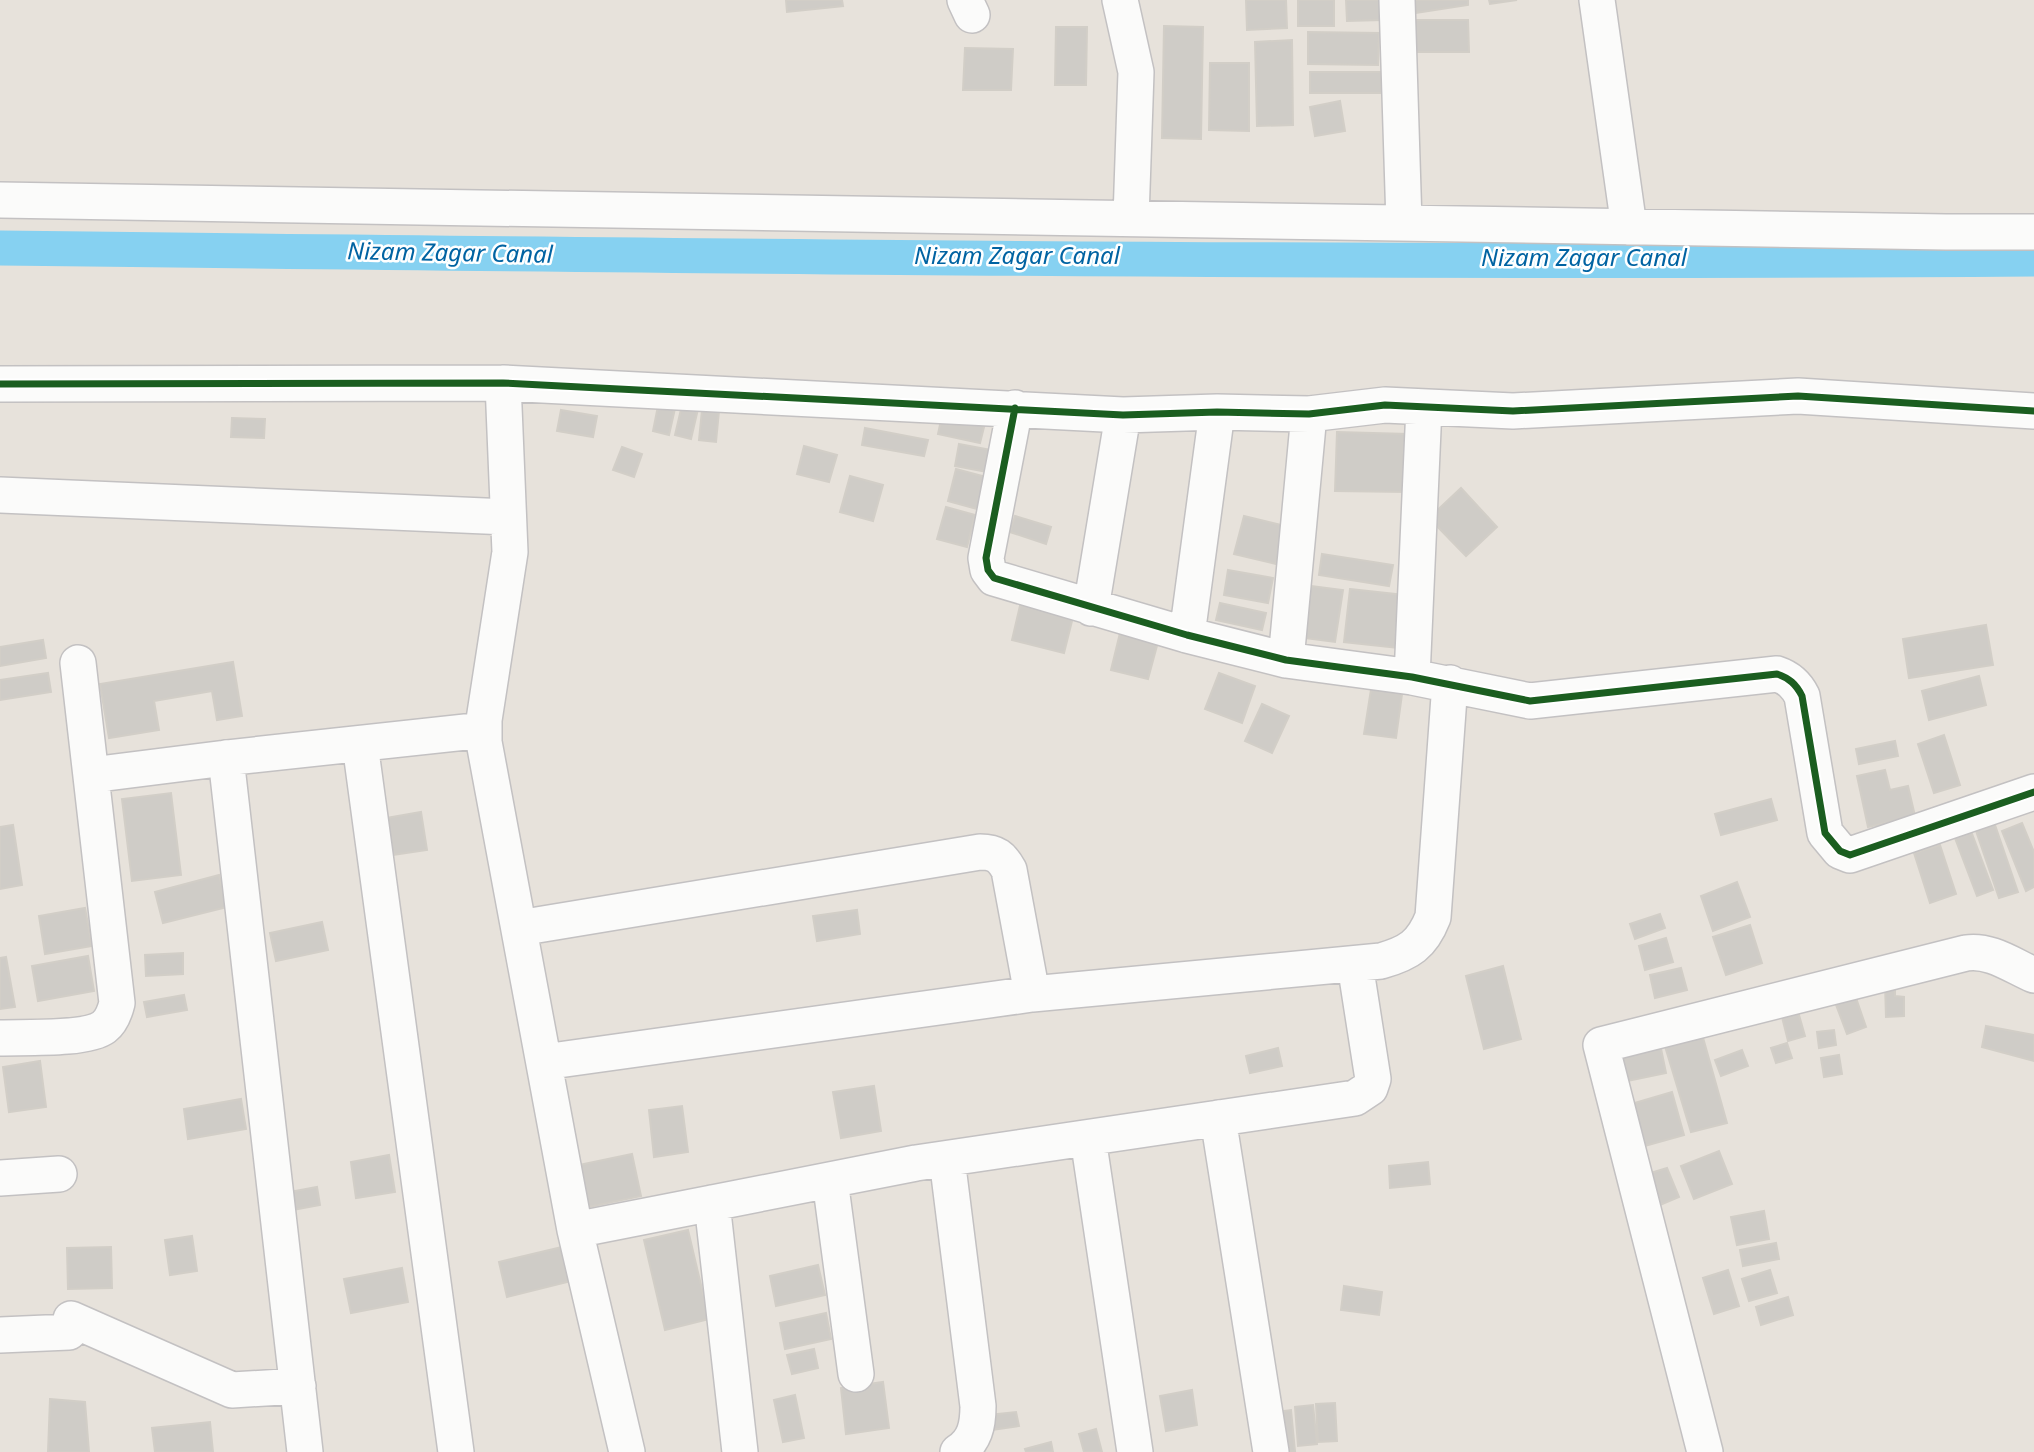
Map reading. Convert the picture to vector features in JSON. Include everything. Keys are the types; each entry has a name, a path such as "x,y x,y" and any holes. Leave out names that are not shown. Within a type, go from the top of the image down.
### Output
{"street":[{"path":"1119,0 1136,72 1131,218"},
{"path":"1396,0 1404,223"},
{"path":"1597,0 1629,227"},
{"path":"0,200 2034,232"},
{"path":"0,384 503,383 1123,415 1217,412 1309,414 1385,405 1513,411 1798,396 2034,411"},
{"path":"503,383 509,565 484,730 575,1230 627,1452"},
{"path":"1412,677 1424,407"},
{"path":"1015,408 986,558 988,570 994,578 1187,635 1286,660 1450,683 1530,702 1777,674 1788,678 1797,686 1802,696 1825,834 1840,852 1850,855 2034,792"},
{"path":"1187,635 1217,412"},
{"path":"1286,660 1309,414"},
{"path":"1091,608 1123,415"},
{"path":"0,495 508,517"},
{"path":"0,1038 89,1035 105,1026 114,1015 117,1003 78,663"},
{"path":"544,1062 1032,994 1381,961 1412,949 1426,935 1433,917 1450,683"},
{"path":"91,775 484,730"},
{"path":"360,744 449,1451"},
{"path":"226,758 305,1452"},
{"path":"519,929 992,852 1002,858 1009,870 1032,994"},
{"path":"1705,1452 1601,1045 1977,951 2034,975"},
{"path":"575,1230 947,1159 1355,1098 1370,1088 1373,1079 1355,964"},
{"path":"1218,1118 1271,1452"},
{"path":"1088,1138 1135,1452"},
{"path":"947,1159 978,1406 974,1437 958,1452"},
{"path":"0,1178 60,1174"},
{"path":"830,1180 856,1374"},
{"path":"712,1203 740,1452"},
{"path":"0,1335 70,1326 232,1390 298,1386"}],"building":[{"path":"786,0 842,0 843,6 787,12"},
{"path":"1246,0 1286,0 1287,28 1247,30"},
{"path":"1298,0 1334,0 1334,26 1298,26"},
{"path":"1346,0 1381,0 1382,20 1347,21"},
{"path":"1400,0 1468,0 1468,5 1402,15"},
{"path":"1489,0 1517,0 1490,4"},
{"path":"1406,20 1468,20 1469,52 1406,52"},
{"path":"1164,26 1203,27 1201,139 1162,138"},
{"path":"1056,27 1087,27 1086,85 1055,85"},
{"path":"1308,32 1379,33 1378,65 1308,64"},
{"path":"1292,40 1293,125 1257,126 1255,42"},
{"path":"965,48 1013,49 1011,90 963,90"},
{"path":"1210,63 1249,63 1249,131 1209,130"},
{"path":"1310,72 1384,72 1384,93 1310,93"},
{"path":"1340,101 1345,131 1315,136 1310,107"},
{"path":"659,401 676,404 669,435 653,431"},
{"path":"682,405 698,409 691,439 675,435"},
{"path":"561,410 597,416 593,437 557,431"},
{"path":"702,410 719,411 716,442 699,440"},
{"path":"943,411 986,419 980,443 938,434"},
{"path":"232,418 265,419 264,438 231,437"},
{"path":"865,428 928,440 924,456 862,445"},
{"path":"1337,432 1408,434 1407,492 1335,491"},
{"path":"959,444 1002,452 998,474 955,466"},
{"path":"804,446 837,455 829,482 797,474"},
{"path":"622,447 642,454 634,477 613,470"},
{"path":"956,469 986,477 977,509 948,501"},
{"path":"850,476 883,485 873,521 840,512"},
{"path":"1461,488 1497,527 1466,556 1429,518"},
{"path":"946,507 975,515 967,547 937,539"},
{"path":"1015,516 1051,527 1046,544 1010,532"},
{"path":"1244,516 1285,526 1276,564 1234,554"},
{"path":"1322,554 1393,565 1389,586 1319,575"},
{"path":"1228,570 1273,578 1268,603 1224,595"},
{"path":"1311,586 1343,590 1335,642 1304,638"},
{"path":"1350,589 1404,595 1398,648 1344,642"},
{"path":"1022,597 1075,609 1064,653 1012,640"},
{"path":"1220,603 1266,613 1262,630 1216,620"},
{"path":"1986,625 1993,665 1909,678 1903,639"},
{"path":"1120,633 1158,642 1148,679 1111,670"},
{"path":"43,640 46,658 0,666 0,647"},
{"path":"233,662 242,716 217,720 212,691 154,701 159,730 109,738 100,684"},
{"path":"48,673 51,692 0,700 0,680"},
{"path":"1219,673 1255,686 1242,723 1205,709"},
{"path":"1979,676 1986,705 1929,720 1922,691"},
{"path":"1372,683 1403,687 1396,738 1364,734"},
{"path":"1262,704 1289,716 1272,753 1245,741"},
{"path":"1944,735 1960,785 1934,793 1918,744"},
{"path":"1895,741 1898,756 1859,764 1856,749"},
{"path":"1885,770 1890,790 1908,786 1915,816 1868,827 1857,776"},
{"path":"171,793 181,875 132,881 122,799"},
{"path":"1771,799 1777,820 1721,835 1715,814"},
{"path":"421,812 427,850 392,855 386,818"},
{"path":"1994,822 2018,892 1999,898 1975,828"},
{"path":"2022,823 2034,852 2034,887 2026,891 2002,831"},
{"path":"13,825 22,885 0,889 0,827"},
{"path":"1971,831 1993,890 1977,896 1955,838"},
{"path":"1940,845 1956,894 1930,903 1914,853"},
{"path":"219,875 227,907 163,923 155,892"},
{"path":"1737,882 1750,917 1713,931 1701,896"},
{"path":"85,908 92,946 45,954 39,916"},
{"path":"857,910 860,934 817,941 813,916"},
{"path":"1660,914 1665,928 1635,939 1630,924"},
{"path":"322,922 328,950 276,961 270,933"},
{"path":"1750,925 1762,963 1726,975 1713,937"},
{"path":"1666,938 1673,962 1645,970 1639,946"},
{"path":"183,953 183,974 146,976 145,955"},
{"path":"88,956 94,991 38,1001 32,966"},
{"path":"6,957 15,1007 0,1009 0,958"},
{"path":"1503,966 1521,1039 1484,1049 1466,976"},
{"path":"1681,968 1687,990 1655,998 1650,975"},
{"path":"1885,984 1895,984 1895,996 1904,997 1904,1016 1886,1017"},
{"path":"184,995 187,1010 147,1017 144,1002"},
{"path":"1855,995 1866,1027 1847,1034 1835,1002"},
{"path":"1797,1008 1805,1036 1788,1041 1781,1013"},
{"path":"1986,1026 2034,1035 2034,1061 1982,1047"},
{"path":"1834,1030 1836,1045 1819,1048 1817,1032"},
{"path":"1702,1034 1727,1123 1691,1132 1664,1043"},
{"path":"1659,1039 1666,1073 1627,1081 1620,1047"},
{"path":"1787,1043 1792,1058 1776,1063 1771,1048"},
{"path":"1278,1048 1282,1066 1250,1073 1246,1056"},
{"path":"1742,1050 1748,1066 1721,1076 1715,1060"},
{"path":"1839,1055 1842,1074 1824,1077 1821,1058"},
{"path":"40,1061 46,1107 9,1112 3,1067"},
{"path":"874,1086 881,1131 841,1138 833,1092"},
{"path":"1672,1092 1684,1135 1641,1147 1628,1105"},
{"path":"241,1099 246,1129 188,1139 184,1109"},
{"path":"682,1106 688,1152 654,1157 649,1110"},
{"path":"1719,1151 1732,1184 1694,1199 1681,1166"},
{"path":"632,1154 641,1196 588,1207 579,1165"},
{"path":"389,1155 395,1192 356,1198 351,1162"},
{"path":"1428,1162 1430,1184 1390,1188 1389,1166"},
{"path":"1667,1168 1679,1197 1648,1210 1644,1175"},
{"path":"317,1187 320,1205 287,1211 284,1193"},
{"path":"1764,1211 1769,1239 1737,1245 1731,1217"},
{"path":"688,1230 709,1319 665,1330 644,1240"},
{"path":"192,1236 197,1271 170,1275 165,1240"},
{"path":"1776,1243 1779,1259 1743,1266 1740,1250"},
{"path":"111,1247 112,1288 68,1289 67,1248"},
{"path":"562,1247 571,1281 507,1297 499,1262"},
{"path":"818,1265 825,1295 776,1306 770,1276"},
{"path":"402,1268 408,1302 351,1313 344,1279"},
{"path":"1728,1270 1739,1306 1714,1314 1703,1278"},
{"path":"1770,1270 1777,1293 1749,1301 1742,1279"},
{"path":"1344,1286 1382,1292 1379,1315 1341,1310"},
{"path":"1788,1297 1793,1315 1761,1325 1756,1307"},
{"path":"826,1313 831,1339 785,1349 780,1323"},
{"path":"814,1349 818,1368 792,1374 787,1355"},
{"path":"883,1382 889,1428 846,1434 841,1388"},
{"path":"1192,1390 1197,1425 1166,1431 1160,1396"},
{"path":"795,1395 804,1438 783,1442 774,1400"},
{"path":"50,1399 85,1402 89,1452 48,1452"},
{"path":"1335,1403 1337,1441 1318,1442 1316,1404"},
{"path":"1313,1405 1317,1444 1298,1446 1295,1407"},
{"path":"1291,1410 1295,1451 1278,1452 1275,1412"},
{"path":"1016,1412 1019,1426 991,1430 989,1415"},
{"path":"210,1422 213,1452 155,1452 152,1428"},
{"path":"1096,1429 1102,1452 1084,1452 1079,1434"},
{"path":"1051,1442 1053,1452 1026,1452 1025,1449"}],"waterway":[{"name":"Nizam Zagar Canal","path":"0,248 1271,260 2034,259"}],"cycle path":[{"path":"0,384 503,383 1123,415 1217,412 1309,414 1385,405 1513,411 1798,396 2034,411"},
{"path":"1015,408 986,558 988,570 994,578 1187,635 1286,660 1412,677 1530,701 1777,674 1792,682 1802,696 1825,833 1840,851 1850,855 2034,792"}]}
